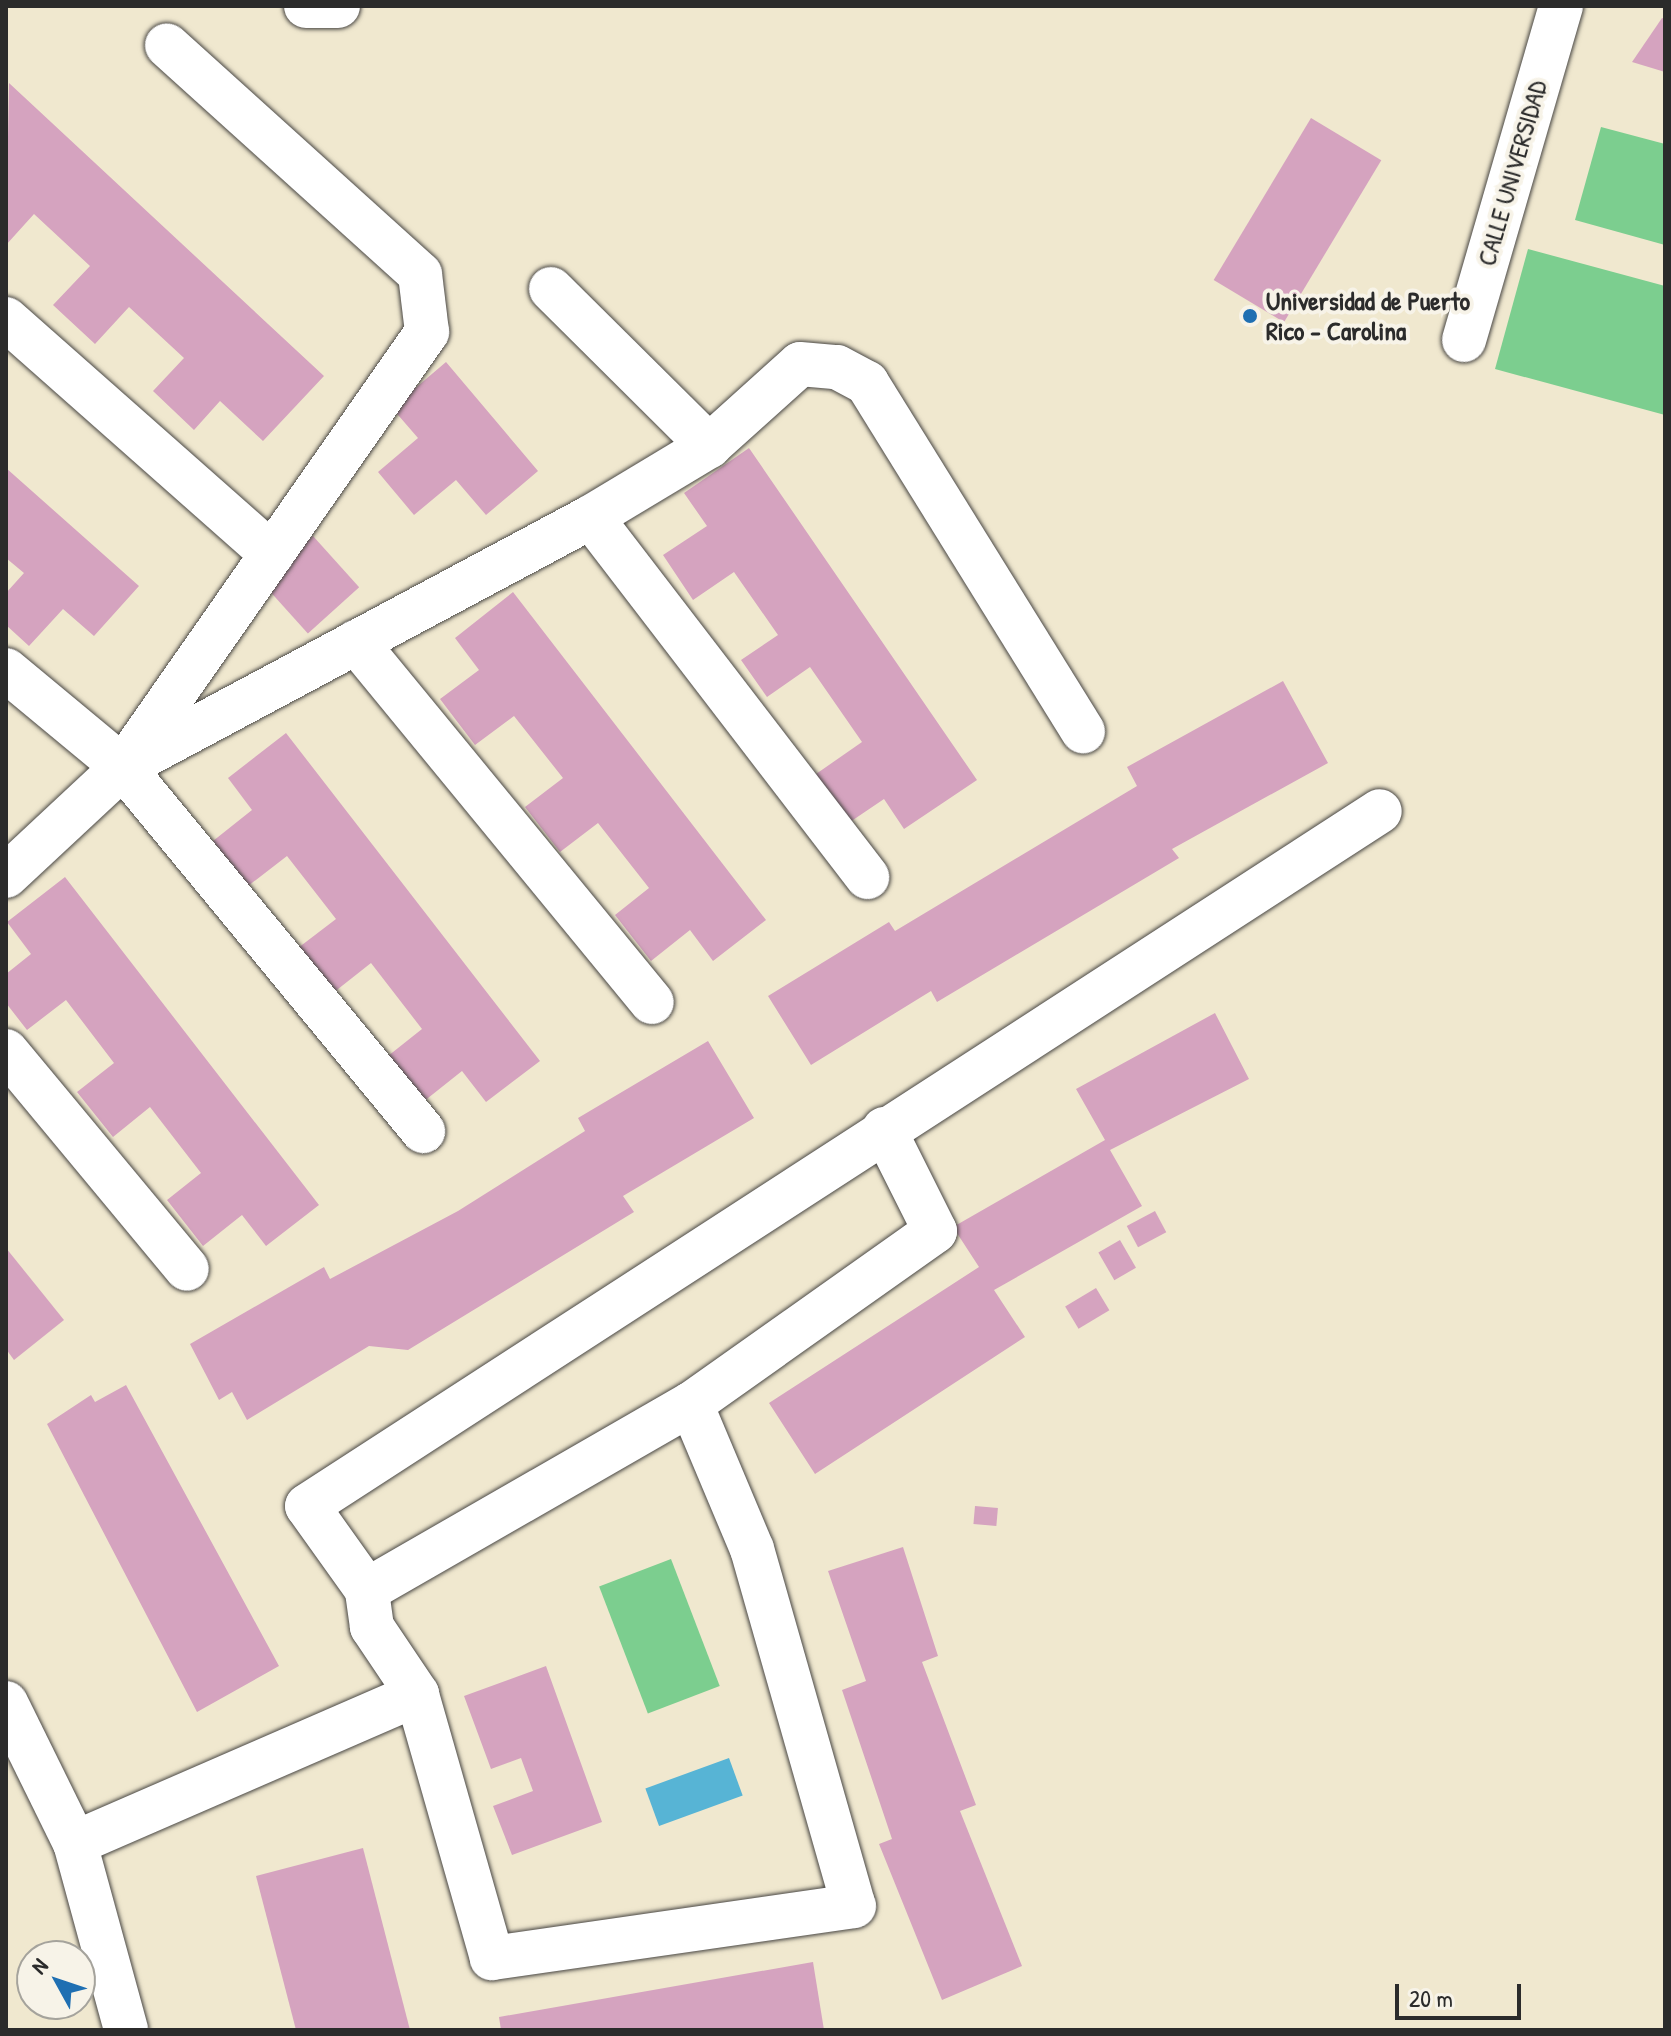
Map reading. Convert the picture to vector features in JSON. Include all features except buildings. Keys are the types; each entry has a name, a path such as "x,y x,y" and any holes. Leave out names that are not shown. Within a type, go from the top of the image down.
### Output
{"street":[{"path":"306,6 338,6"},
{"name":"CALLE UNIVERSIDAD","path":"1464,340 1561,6"},
{"path":"6,876 123,767 427,332 420,274 167,45"},
{"path":"551,289 709,446"},
{"path":"6,319 272,554"},
{"path":"123,767 591,517 709,446 800,364 837,367 867,383 1083,731"},
{"path":"591,517 867,877"},
{"path":"356,642 652,1002"},
{"path":"6,670 123,767 423,1131"},
{"path":"691,1404 752,1549 854,1906 492,1958 417,1694 372,1627 367,1590 307,1506 884,1129 1380,811"},
{"path":"6,1051 187,1269"},
{"path":"367,1590 691,1404 935,1231 884,1129"},
{"path":"75,1843 417,1694"},
{"path":"6,1703 75,1843 126,2030"}],"green space":[{"path":"1601,127 1665,144 1665,245 1575,220"},
{"path":"1528,249 1665,286 1665,415 1495,369"},
{"path":"671,1559 720,1686 648,1714 599,1587"}],"water":[{"path":"729,1758 743,1796 659,1826 645,1788"}],"place":[{"name":"Universidad de Puerto Rico - Carolina","path":"1250,316"}]}
